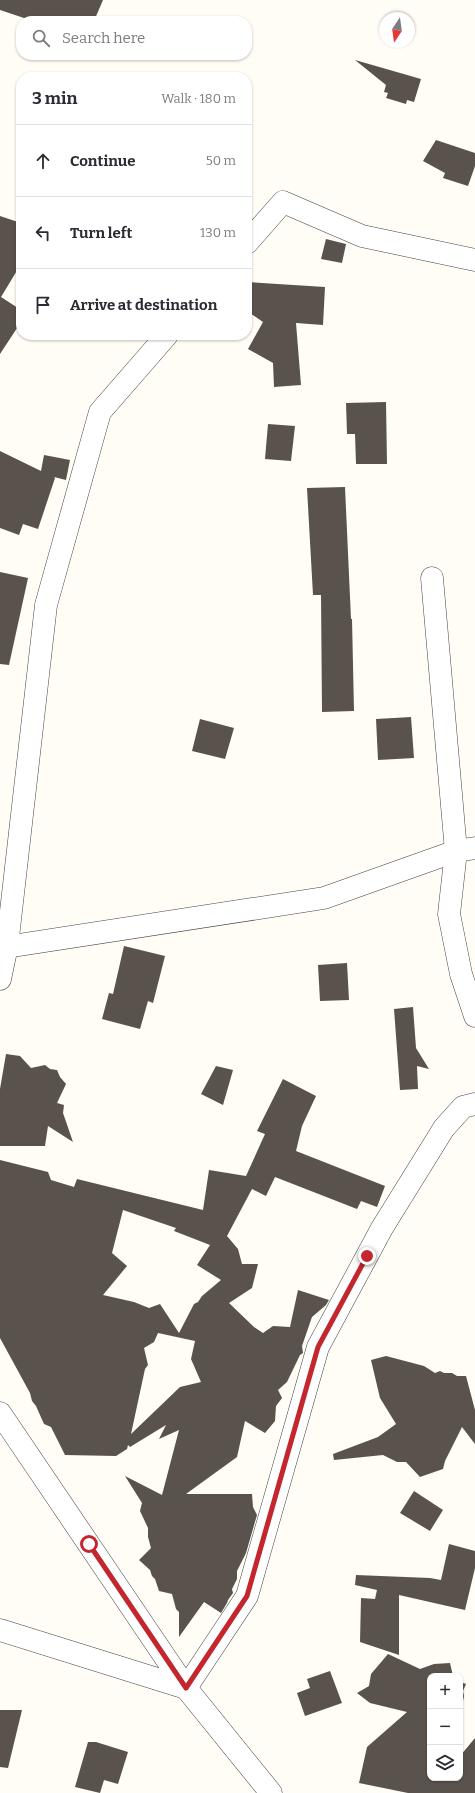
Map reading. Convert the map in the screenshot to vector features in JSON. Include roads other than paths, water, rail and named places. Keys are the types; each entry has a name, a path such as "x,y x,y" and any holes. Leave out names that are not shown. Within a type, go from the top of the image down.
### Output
{"street":[{"path":"252,237 283,202 362,236 475,260"},
{"path":"0,979 46,605 100,412 163,340"},
{"path":"432,578 466,850 449,914 461,974 475,1016"},
{"path":"3,947 324,898 466,850"},
{"path":"186,1688 247,1596 318,1347 382,1228 444,1128 463,1107 475,1104"},
{"path":"0,1413 186,1688 271,1793"},
{"path":"0,1630 186,1688"}]}
